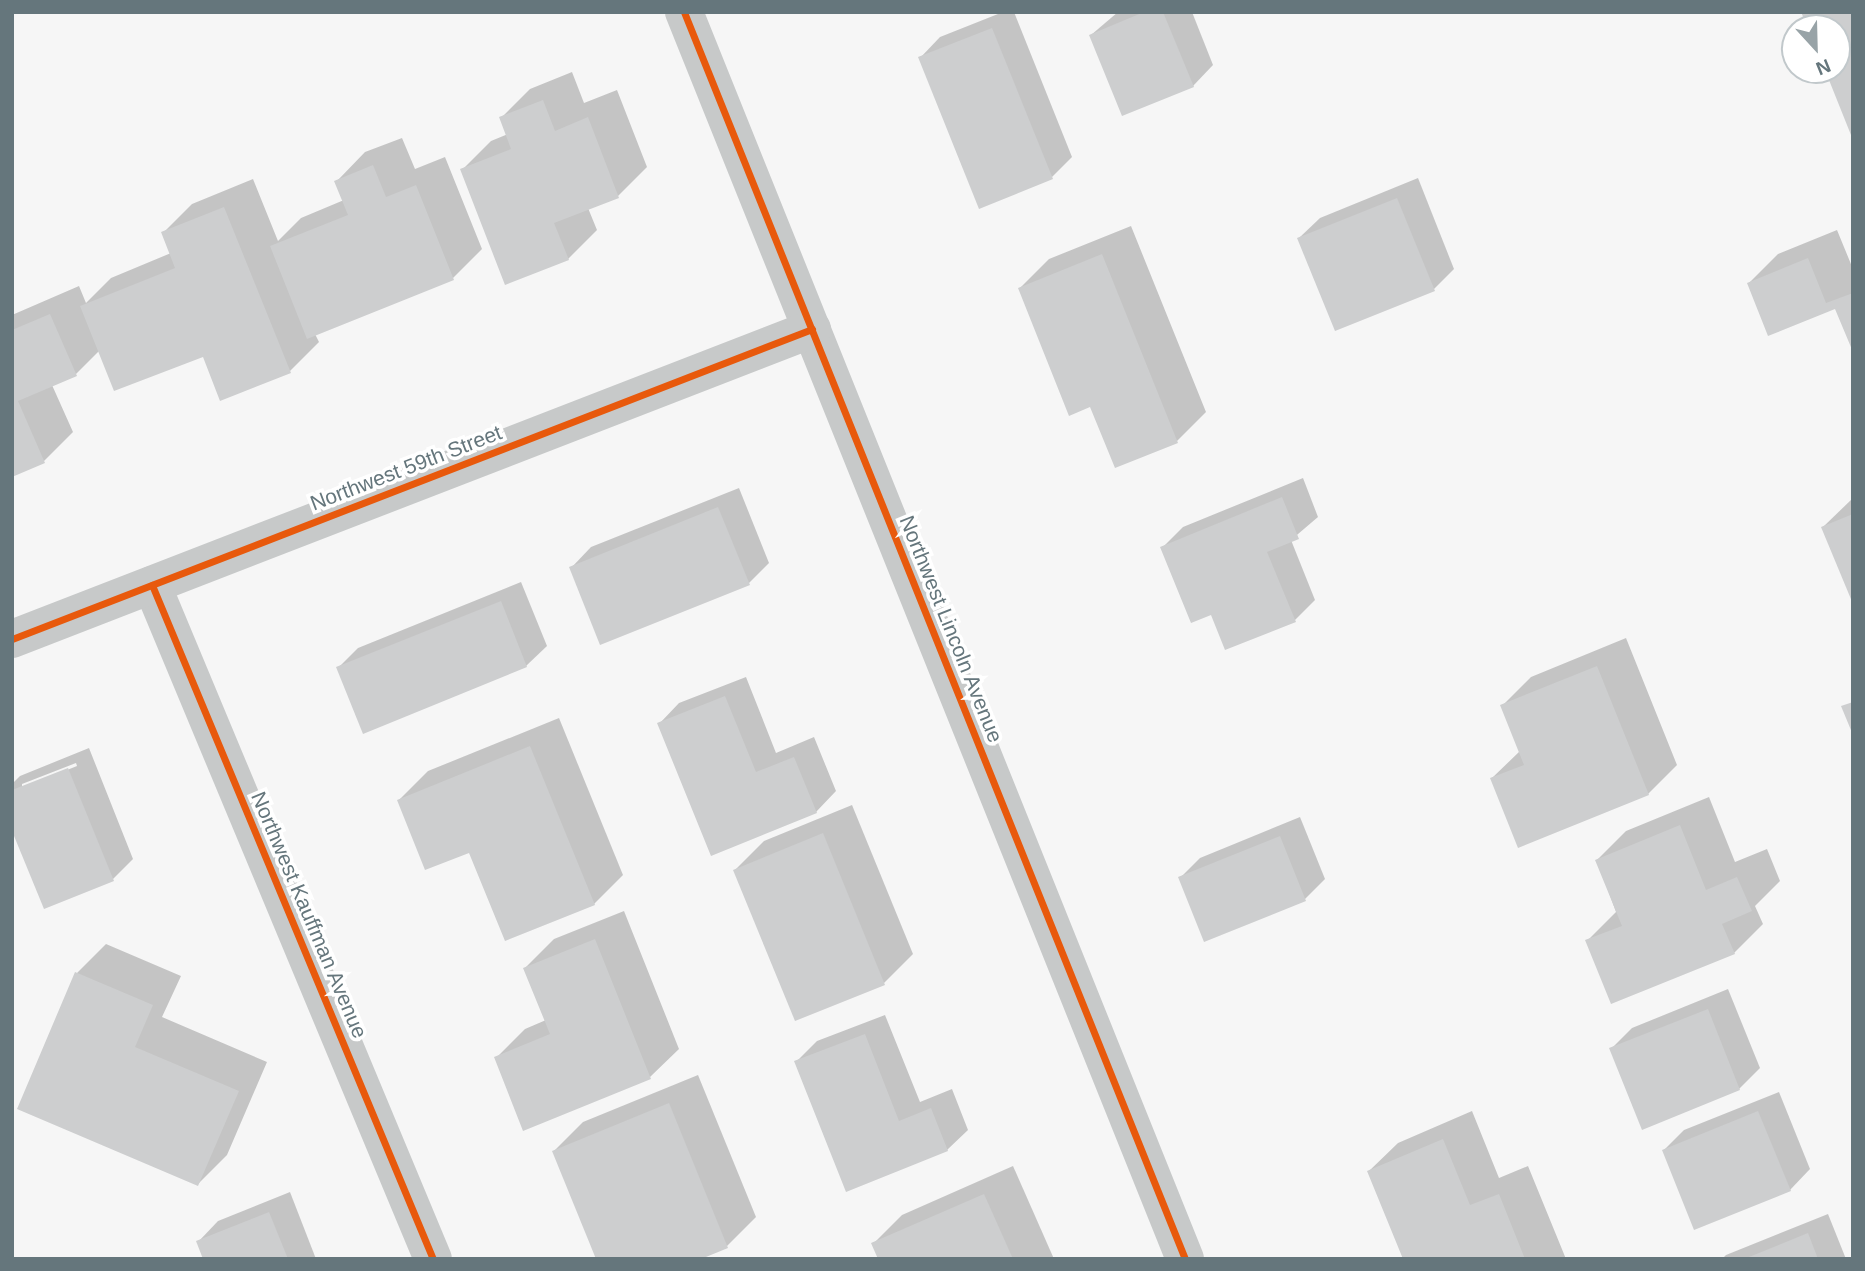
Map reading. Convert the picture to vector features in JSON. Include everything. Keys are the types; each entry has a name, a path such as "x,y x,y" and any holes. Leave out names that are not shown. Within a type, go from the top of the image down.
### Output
{"street":[{"name":"Northwest Lincoln Avenue","path":"684,12 1185,1259"},
{"name":"Northwest 59th Street","path":"12,639 812,329"},
{"name":"Northwest Kauffman Avenue","path":"152,585 433,1259"}],"building":[{"path":"1144,12 1163,12 1194,87 1122,116 1089,35"},
{"path":"1801,12 1853,12 1853,140 1831,84 1851,84 1851,14"},
{"path":"992,28 1053,179 979,209 918,57"},
{"path":"543,100 555,131 588,117 619,198 554,223 569,260 505,285 460,169 511,149 499,117"},
{"path":"373,165 386,197 416,185 454,280 307,339 270,246 348,215 334,181"},
{"path":"1397,198 1435,291 1335,331 1297,238"},
{"path":"224,207 291,373 220,401 203,357 114,391 80,306 175,268 161,232"},
{"path":"1102,254 1178,443 1115,468 1090,407 1069,416 1018,288"},
{"path":"1808,258 1826,303 1853,293 1853,352 1835,309 1768,336 1747,283"},
{"path":"50,314 77,376 18,401 45,463 12,477 12,330"},
{"path":"1282,497 1299,539 1267,552 1296,622 1225,650 1211,615 1191,623 1160,547"},
{"path":"718,507 750,585 600,645 569,567"},
{"path":"1853,514 1853,604 1821,527"},
{"path":"501,601 527,667 363,734 336,667"},
{"path":"1597,666 1649,795 1518,848 1490,778 1524,765 1500,705"},
{"path":"725,696 756,772 794,757 817,813 711,856 657,723"},
{"path":"1853,702 1853,735 1841,706"},
{"path":"530,746 595,905 505,941 469,853 425,870 397,800"},
{"path":"68,768 114,881 44,909 12,831 12,790"},
{"path":"1680,825 1706,890 1737,877 1752,911 1722,924 1735,954 1611,1004 1585,940 1622,926 1595,860"},
{"path":"823,833 885,985 795,1021 733,870"},
{"path":"1280,836 1306,901 1204,942 1178,877"},
{"path":"595,939 651,1079 523,1131 494,1057 550,1034 523,968"},
{"path":"75,972 153,1005 135,1047 239,1091 198,1186 17,1109"},
{"path":"1708,1009 1740,1090 1642,1130 1609,1048"},
{"path":"865,1034 899,1121 931,1108 948,1151 846,1192 794,1061"},
{"path":"669,1103 728,1248 701,1259 596,1259 552,1151"},
{"path":"1758,1111 1791,1191 1694,1230 1662,1150"},
{"path":"1443,1139 1470,1205 1499,1194 1525,1259 1403,1259 1367,1171"},
{"path":"984,1194 1013,1259 878,1259 871,1243"},
{"path":"269,1212 288,1259 203,1259 196,1241"},
{"path":"1808,1233 1818,1259 1744,1259"}],"cycle path":[{"path":"684,12 1185,1259"},
{"path":"12,639 812,329"},
{"path":"152,585 433,1259"}]}
